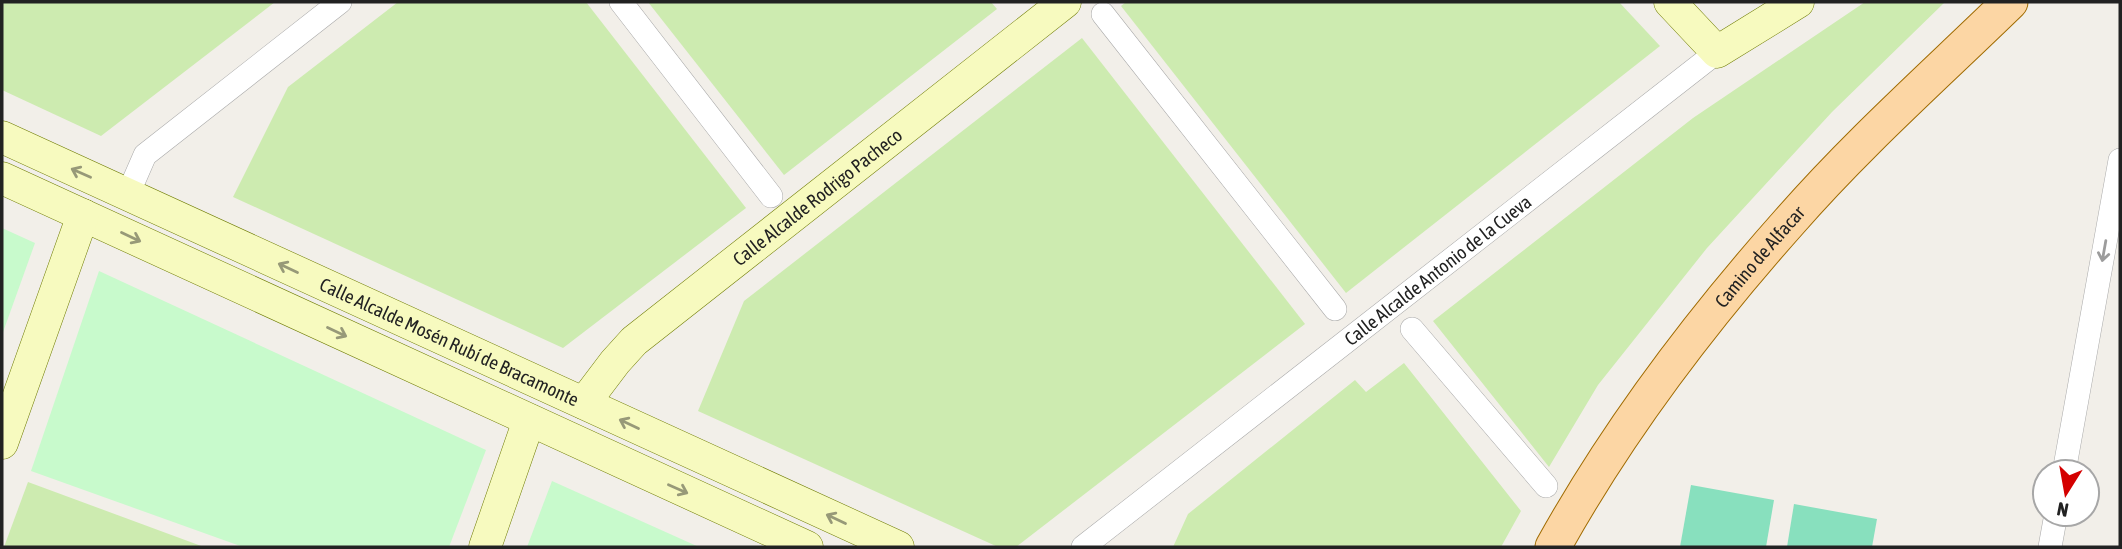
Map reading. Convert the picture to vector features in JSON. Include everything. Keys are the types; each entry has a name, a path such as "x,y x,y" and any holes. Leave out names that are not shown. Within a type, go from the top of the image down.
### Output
{"main road":[{"name":"Calle Alcalde Rodrigo Pacheco","path":"584,403 634,341 1065,2"},
{"path":"1670,2 1717,52"},
{"name":"Calle Alcalde Antonio de la Cueva","path":"1717,52 1798,2"},
{"name":"Camino de Alfacar","path":"1553,547 1651,391 1758,258 1790,220 1860,148 2010,2"},
{"name":"Calle Alcalde Mosén Rubí de Bracamonte","path":"2,137 898,547"},
{"name":"Calle Alcalde Mosén Rubí de Bracamonte","path":"2,178 807,547"},
{"path":"2,443 83,215"},
{"path":"485,547 529,420"}],"street":[{"path":"128,194 145,155 340,2"},
{"path":"621,2 771,196"},
{"path":"1103,14 1335,309"},
{"name":"Calle Alcalde Antonio de la Cueva","path":"1083,547 1717,52"},
{"path":"2067,458 2120,160"},
{"path":"1412,329 1546,486"},
{"path":"2050,547 2053,528"}],"green space":[{"path":"2,2 275,2 101,136 2,90"},
{"path":"398,2 586,2 746,208 563,348 233,197 288,87"},
{"path":"648,2 991,2 997,9 784,175"},
{"path":"1126,2 1619,2 1660,46 1346,293 1121,6"},
{"path":"1865,2 1945,2 1832,112 1707,248 1598,385 1549,467 1433,321 1693,118"},
{"path":"1082,38 1305,324 1016,547 998,547 698,411 744,301"},
{"path":"2,228 35,243 2,335"},
{"path":"99,271 486,450 449,547 243,547 31,471"},
{"path":"1404,363 1521,511 1501,547 1173,547 1188,514 1355,380 1366,392"},
{"path":"552,481 699,547 527,547"},
{"path":"28,482 204,547 4,547"},
{"path":"1691,485 1774,500 1766,547 1680,547"},
{"path":"1794,504 1877,519 1872,547 1787,547"}]}
